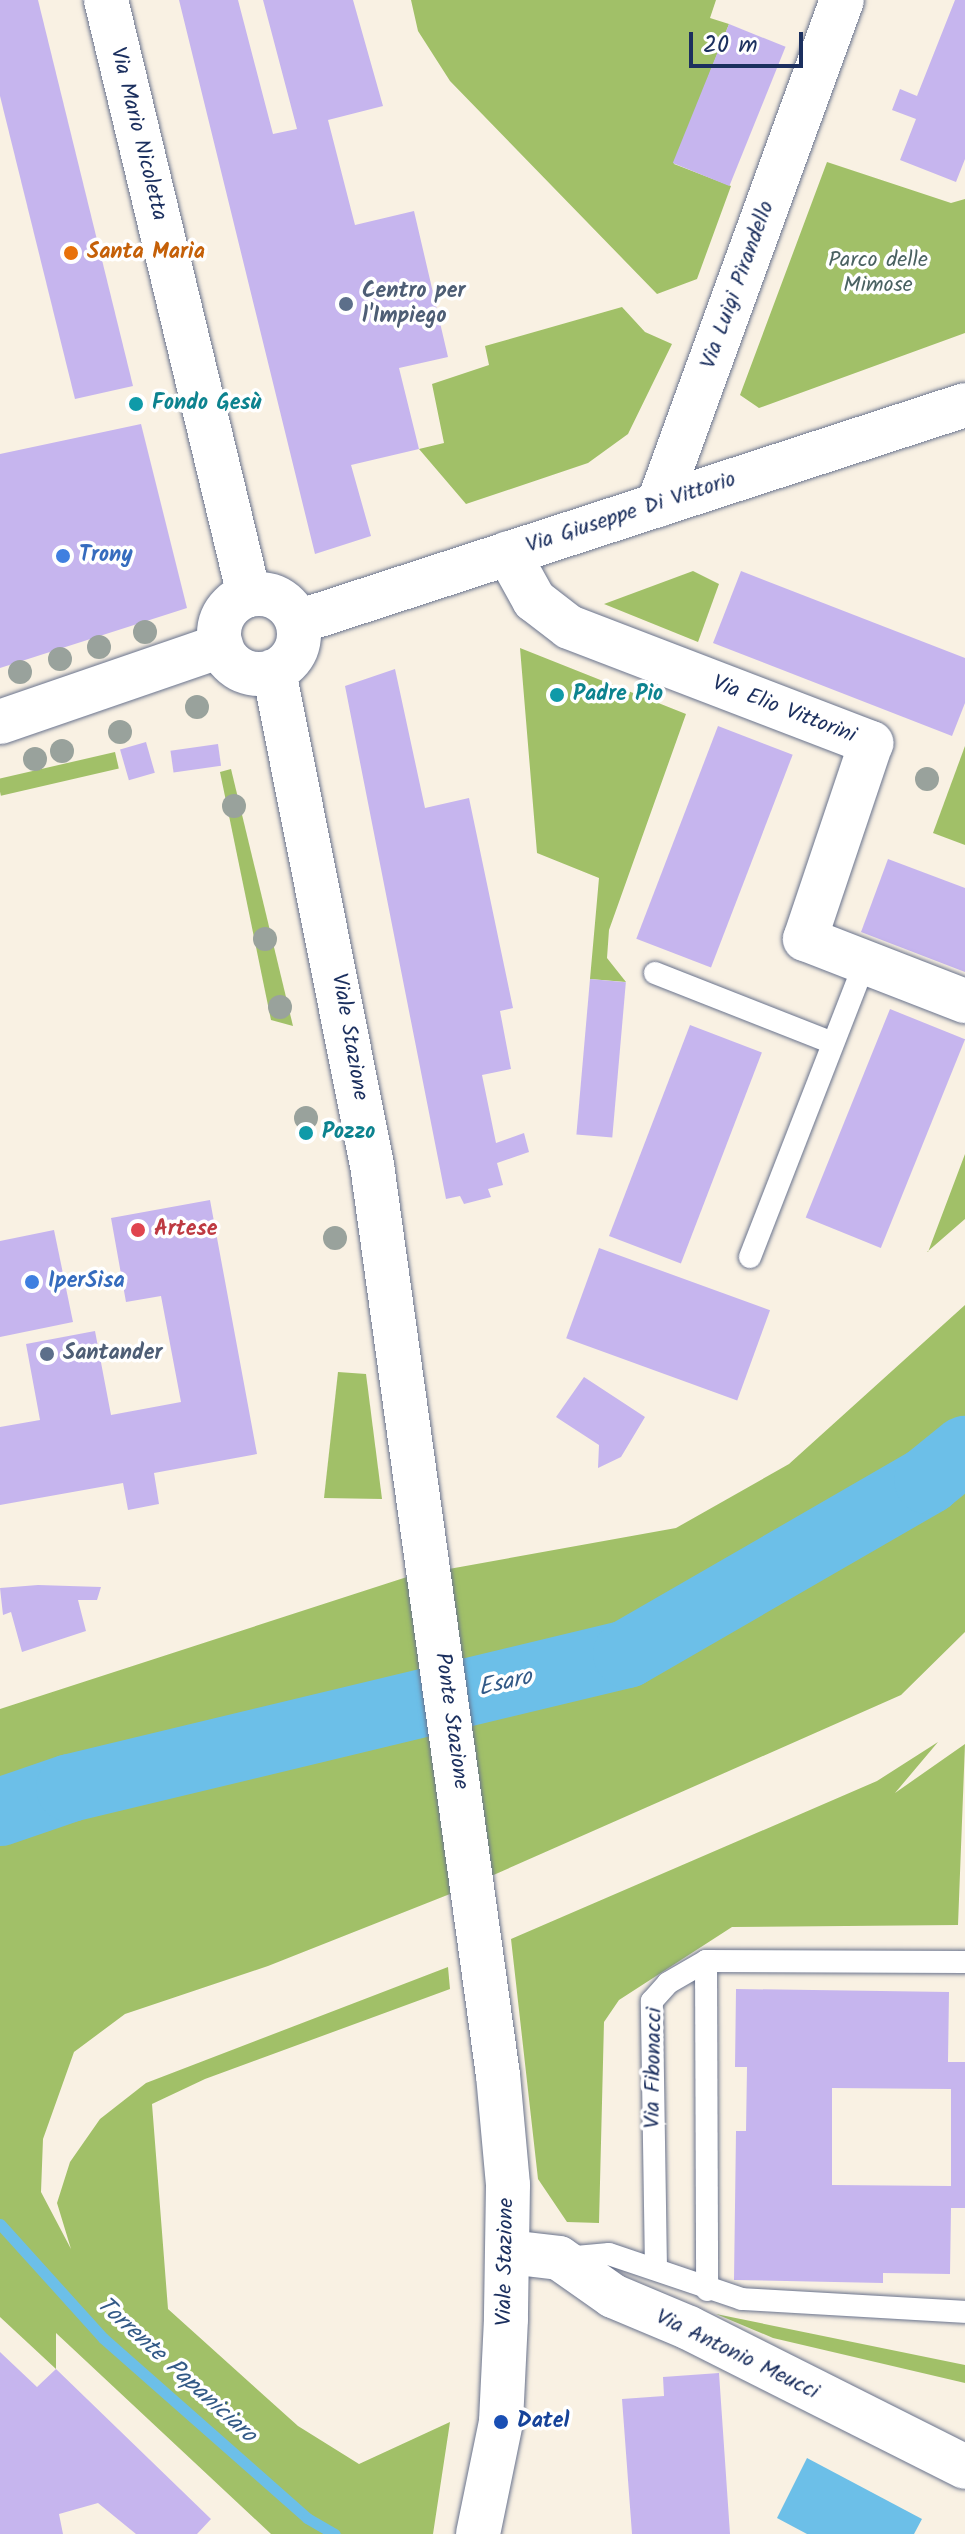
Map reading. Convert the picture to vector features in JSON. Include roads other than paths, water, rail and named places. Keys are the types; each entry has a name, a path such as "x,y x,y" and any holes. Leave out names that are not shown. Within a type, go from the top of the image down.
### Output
{"street":[{"name":"Via Mario Nicoletta","path":"106,0 249,595"},
{"name":"Via Luigi Pirandello","path":"807,0 817,65"},
{"name":"Via Luigi Pirandello","path":"658,505 842,0"},
{"name":"Via Giuseppe Di Vittorio","path":"298,622 965,405"},
{"name":"Via Elio Vittorini","path":"508,553 534,600 569,627 871,743 805,939 965,1001"},
{"path":"249,595 274,596 298,622 293,657 274,671 248,672 236,667 221,646 221,620 238,600 249,595"},
{"path":"0,722 221,646"},
{"name":"Viale Stazione","path":"274,671 348,1029 414,1453"},
{"name":"Ponte Stazione","path":"414,1453 488,1989"},
{"name":"Viale Stazione","path":"478,2534 501,2422 509,2252 508,2185 488,1989"},
{"name":"Via Antonio Meucci","path":"509,2252 559,2258 613,2296 689,2328 965,2467"}],"lane":[{"path":"750,1257 865,962"},
{"path":"655,973 833,1043"},
{"path":"707,2290 706,1961 965,1962"},
{"name":"Via Fibonacci","path":"656,2269 652,2001 683,1971 706,1961"},
{"path":"559,2258 609,2254 707,2290 742,2299 965,2312"}],"water":[{"path":"807,2458 922,2519 914,2534 807,2534 777,2518"}],"waterway":[{"name":"Esaro","path":"0,1812 70,1788 627,1654 928,1480 965,1450"},
{"name":"Torrente Papaniciaro","path":"0,2224 103,2338 307,2518 335,2534"}],"place":[{"name":"Santa Maria","path":"71,253"},
{"name":"Centro per l'Impiego","path":"346,304"},
{"name":"Fondo Gesù","path":"136,404"},
{"name":"Trony","path":"63,556"},
{"name":"Padre Pio","path":"557,695"},
{"name":"Pozzo","path":"306,1133"},
{"name":"Artese","path":"138,1230"},
{"name":"IperSisa","path":"32,1282"},
{"name":"Santander","path":"47,1354"},
{"name":"Datel","path":"501,2422"}],"park label":[{"name":"Parco delle Mimose","path":"878,272"}]}
